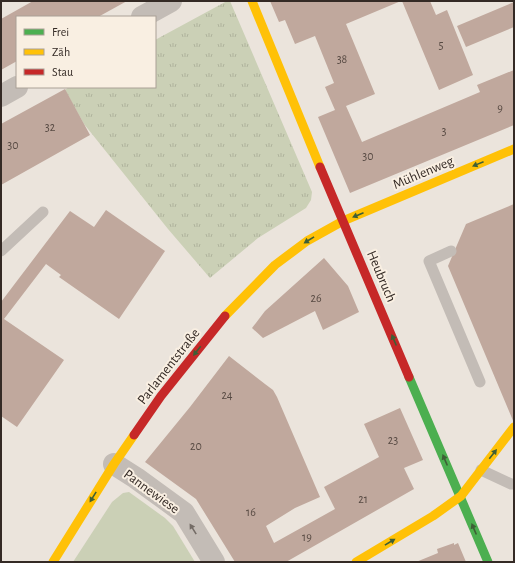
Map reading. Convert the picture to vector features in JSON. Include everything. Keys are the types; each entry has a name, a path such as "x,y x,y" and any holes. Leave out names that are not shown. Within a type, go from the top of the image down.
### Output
{"main road":[{"name":"Heubruch","path":"252,1 343,221 488,562"},
{"name":"Mühlenweg","path":"343,221 514,149"},
{"name":"Parlamentstraße","path":"53,562 114,464 161,396 221,320 275,265 302,245 343,221"},
{"path":"356,562 433,516 460,496 514,427"}],"street":[{"path":"144,16 171,1"},
{"path":"1,96 16,88"},
{"name":"Pannewiese","path":"114,464 184,513 214,562"}],"lane":[{"path":"1,251 43,212"},
{"path":"451,251 430,261 480,382"},
{"path":"480,470 514,484"}],"green space":[{"path":"227,1 230,1 312,192 311,200 306,208 258,238 210,278 168,229 84,124 65,90 68,88 156,88 156,39"},
{"path":"129,492 165,518 173,526 195,562 73,562 112,502 123,493"}],"building":[{"path":"33,1 127,1 100,16 16,16 16,62 1,70 1,19"},
{"path":"270,1 401,1 346,24 375,94 346,106 362,142 480,92 477,85 514,70 514,125 350,193 318,117 335,110 325,87 334,83 315,36 295,44 285,20 279,22"},
{"path":"402,1 430,1 436,15 447,10 473,75 439,90"},
{"path":"514,2 514,27 466,47 457,26"},
{"path":"65,89 90,135 1,185 1,124"},
{"path":"514,204 514,423 448,266 466,224"},
{"path":"106,210 165,251 119,319 59,277 61,275 46,264 4,319 64,360 17,427 1,416 1,302 70,211 94,227"},
{"path":"324,258 348,286 359,312 323,330 315,311 263,338 252,328 265,311"},
{"path":"229,356 273,390 320,497 295,508 266,526 274,543 335,509 324,487 379,457 364,424 400,408 423,460 404,468 414,489 286,562 235,562 196,499 145,462"},
{"path":"454,543 454,545 458,543 466,562 416,562 438,553 437,549"}],"traffic: fast":[{"path":"409,377 488,562"}],"traffic: slow":[{"path":"252,1 320,167"},
{"path":"225,316 275,265 307,241 343,221 514,149"},
{"path":"356,562 433,516 461,496 514,427"},
{"path":"53,562 114,464 134,435"}],"traffic: jam":[{"path":"320,167 409,377"},
{"path":"134,435 161,396 225,316"}]}
